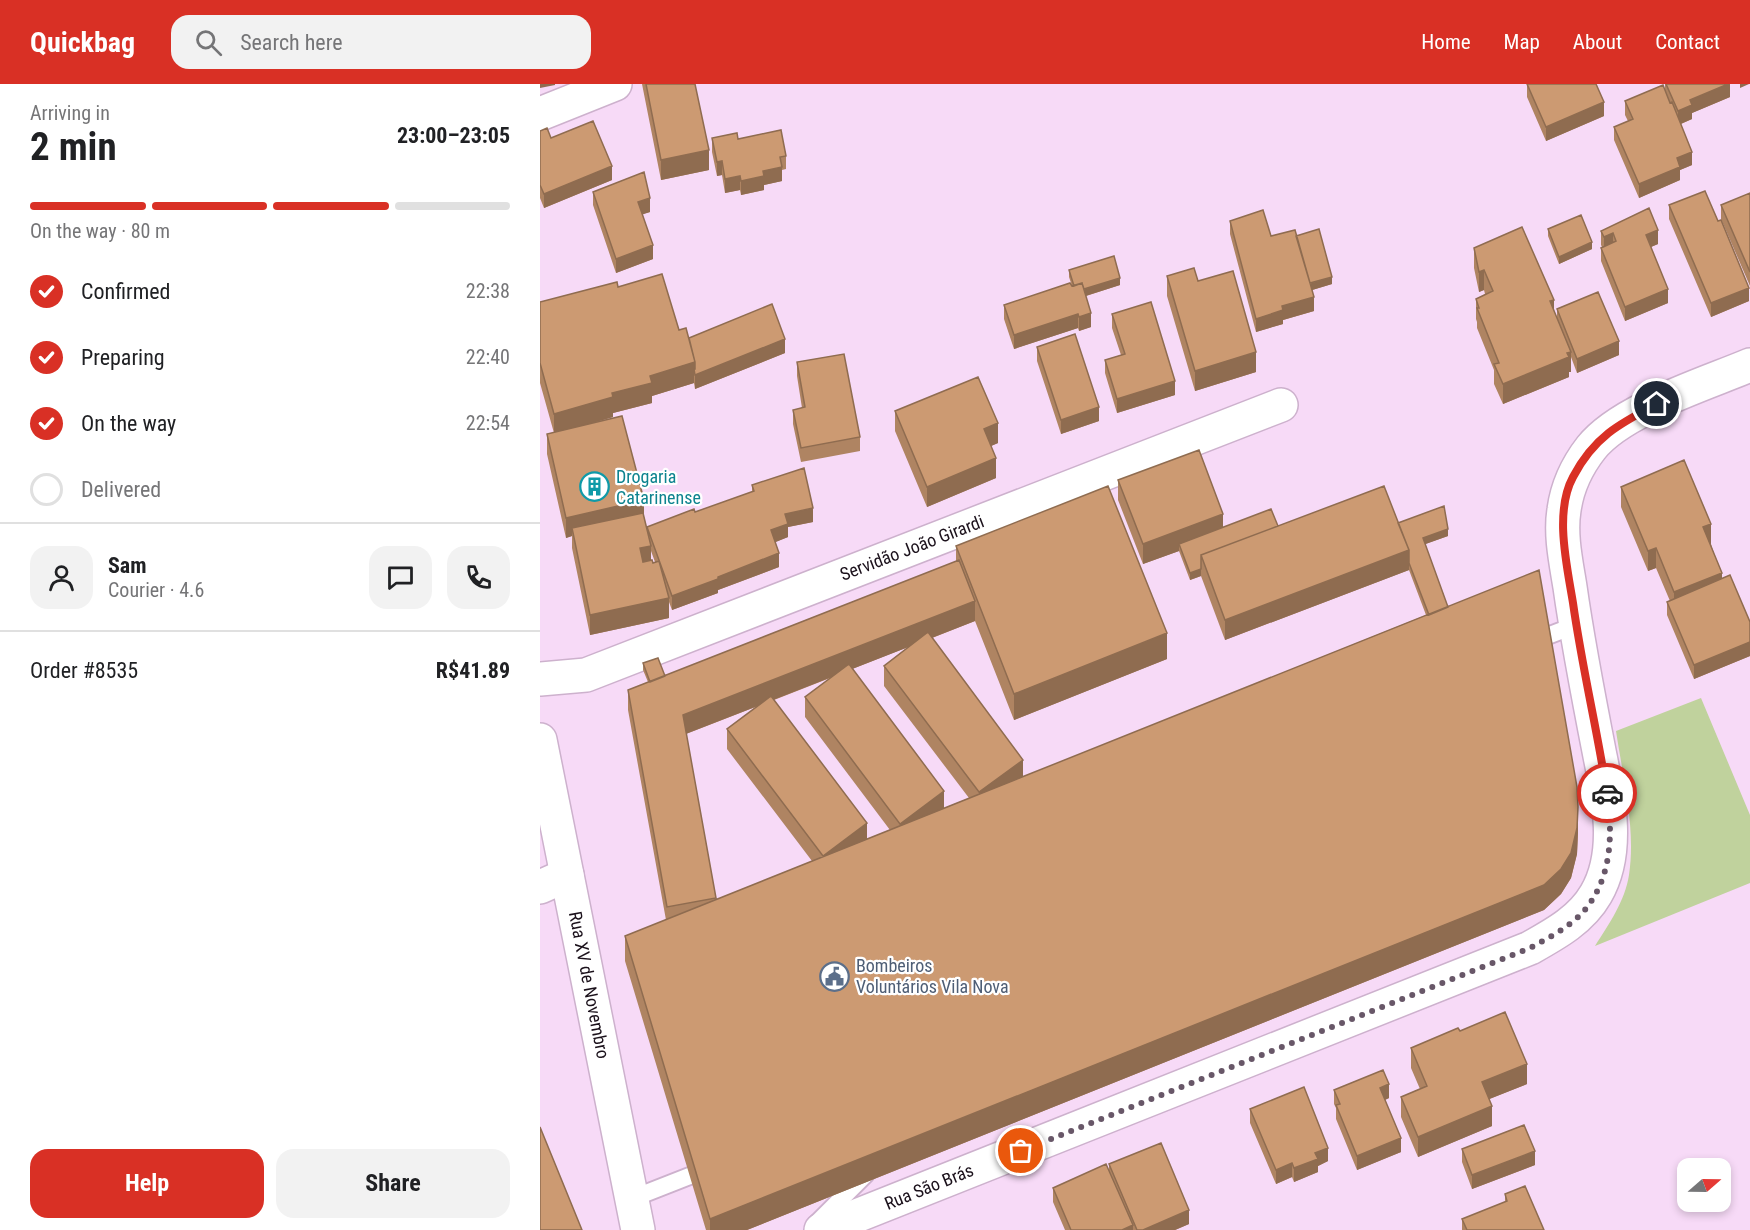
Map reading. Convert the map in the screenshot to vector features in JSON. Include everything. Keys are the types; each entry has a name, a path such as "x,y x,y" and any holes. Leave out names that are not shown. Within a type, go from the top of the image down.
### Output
{"street":[{"path":"540,114 615,84"},
{"name":"Rua São Brás","path":"821,1230 1530,948 1583,913 1597,893 1607,865 1611,837 1609,806 1563,542 1563,511 1571,479 1591,447 1619,424 1657,404 1750,365"},
{"name":"Servidão João Girardi","path":"540,679 586,675 1281,405"},
{"name":"Rua XV de Novembro","path":"540,740 554,881 634,1214"}],"lane":[{"path":"1509,650 1576,625"},
{"path":"634,1214 725,1162"},
{"path":"810,1230 873,1166"}],"green space":[{"path":"1701,698 1750,815 1750,883 1595,946 1624,894 1631,857 1628,803 1616,731"}],"building":[{"path":"646,84 695,84 709,150 661,160"},
{"path":"1527,84 1596,84 1604,102 1546,127"},
{"path":"1666,84 1728,84 1690,100 1692,105 1678,111"},
{"path":"1663,85 1692,152 1677,158 1680,167 1639,184 1614,127 1633,119 1625,101"},
{"path":"593,121 612,166 544,194 540,185 540,131 547,128 551,138"},
{"path":"781,130 786,156 780,157 782,167 763,171 764,176 741,181 740,176 725,179 722,161 717,162 712,138 737,133 738,139"},
{"path":"644,172 650,198 638,202 653,245 616,259 593,192"},
{"path":"1705,191 1718,221 1721,220 1749,288 1711,303 1669,205"},
{"path":"1750,193 1750,272 1721,205"},
{"path":"1649,208 1658,230 1646,235 1668,289 1625,307 1601,248 1616,241 1613,233 1604,237 1601,231"},
{"path":"1263,210 1271,236 1295,230 1314,297 1282,306 1283,310 1256,319 1230,221"},
{"path":"1581,215 1592,242 1559,257 1548,229"},
{"path":"1522,227 1554,300 1550,301 1571,352 1567,353 1569,357 1503,384 1494,364 1499,363 1477,308 1479,308 1476,299 1493,291 1484,270 1479,272 1474,248"},
{"path":"1319,229 1332,277 1310,283 1296,236"},
{"path":"1114,256 1120,278 1084,289 1082,283 1074,286 1069,270"},
{"path":"1194,268 1198,281 1233,271 1256,352 1195,371 1167,276"},
{"path":"662,274 679,330 686,328 695,362 650,376 652,383 612,393 613,397 554,414 540,363 540,302 617,282 618,287"},
{"path":"1070,283 1072,286 1082,283 1091,313 1079,317 1078,314 1014,335 1004,305"},
{"path":"1598,292 1619,341 1577,359 1557,309"},
{"path":"1151,302 1175,381 1117,399 1105,360 1125,354 1112,314"},
{"path":"772,304 785,339 695,375 695,362 689,338"},
{"path":"1075,334 1099,407 1061,420 1037,347"},
{"path":"844,354 860,437 801,448 793,410 805,407 797,362"},
{"path":"978,377 998,423 984,429 996,458 927,487 895,411"},
{"name":"Drogaria Catarinense","path":"622,416 644,500 566,518 547,434"},
{"path":"1199,450 1223,514 1143,544 1118,480"},
{"path":"1684,460 1711,524 1703,527 1722,573 1674,592 1656,548 1648,551 1621,487"},
{"path":"804,468 813,508 785,514 788,524 771,530 779,553 672,596 647,527 694,509 695,512 754,491 752,485"},
{"path":"1108,486 1167,633 1014,694 956,546"},
{"path":"1384,486 1409,550 1225,620 1201,555"},
{"path":"1444,506 1448,529 1423,538 1448,607 1429,615 1409,563 1409,550 1398,523"},
{"path":"1271,509 1278,526 1201,555 1201,569 1190,573 1179,544"},
{"path":"643,513 651,546 640,548 643,562 659,561 669,598 590,615 572,528"},
{"path":"959,560 975,601 683,715 716,898 667,907 628,690"},
{"path":"1539,570 1577,787 1578,807 1577,828 1571,853 1561,869 1544,885 710,1219 625,936"},
{"path":"1730,575 1750,622 1750,642 1694,665 1667,602"},
{"path":"928,632 1023,760 979,792 884,666"},
{"path":"658,658 665,676 650,682 643,663"},
{"path":"849,664 944,791 900,824 805,697"},
{"path":"771,696 867,823 823,856 727,729"},
{"path":"1505,1012 1527,1064 1482,1082 1492,1106 1418,1137 1401,1097 1427,1086 1411,1048 1458,1028 1460,1031"},
{"path":"1383,1070 1389,1084 1380,1088 1401,1138 1357,1156 1336,1105 1340,1104 1334,1090"},
{"path":"1304,1087 1328,1148 1315,1153 1318,1159 1294,1168 1292,1163 1276,1170 1250,1109"},
{"path":"1524,1125 1535,1151 1472,1175 1462,1149"},
{"path":"540,1127 582,1230 540,1230"},
{"path":"1161,1143 1189,1210 1143,1230 1137,1230 1109,1164"},
{"path":"1106,1164 1133,1225 1122,1230 1071,1230 1053,1188"},
{"path":"1525,1186 1544,1230 1467,1230 1462,1219 1507,1201 1505,1194"}],"way so far":[{"path":"1021,1151 1530,948 1559,931 1583,913 1597,893 1607,865 1611,837 1607,793"}],"place":[{"name":"Drogaria Catarinense","path":"595,487"},
{"name":"Bombeiros Voluntários Vila Nova","path":"835,976"}],"route":[{"path":"1607,793 1579,648 1563,542 1563,511 1571,479 1591,447 1619,424 1657,404"}]}
